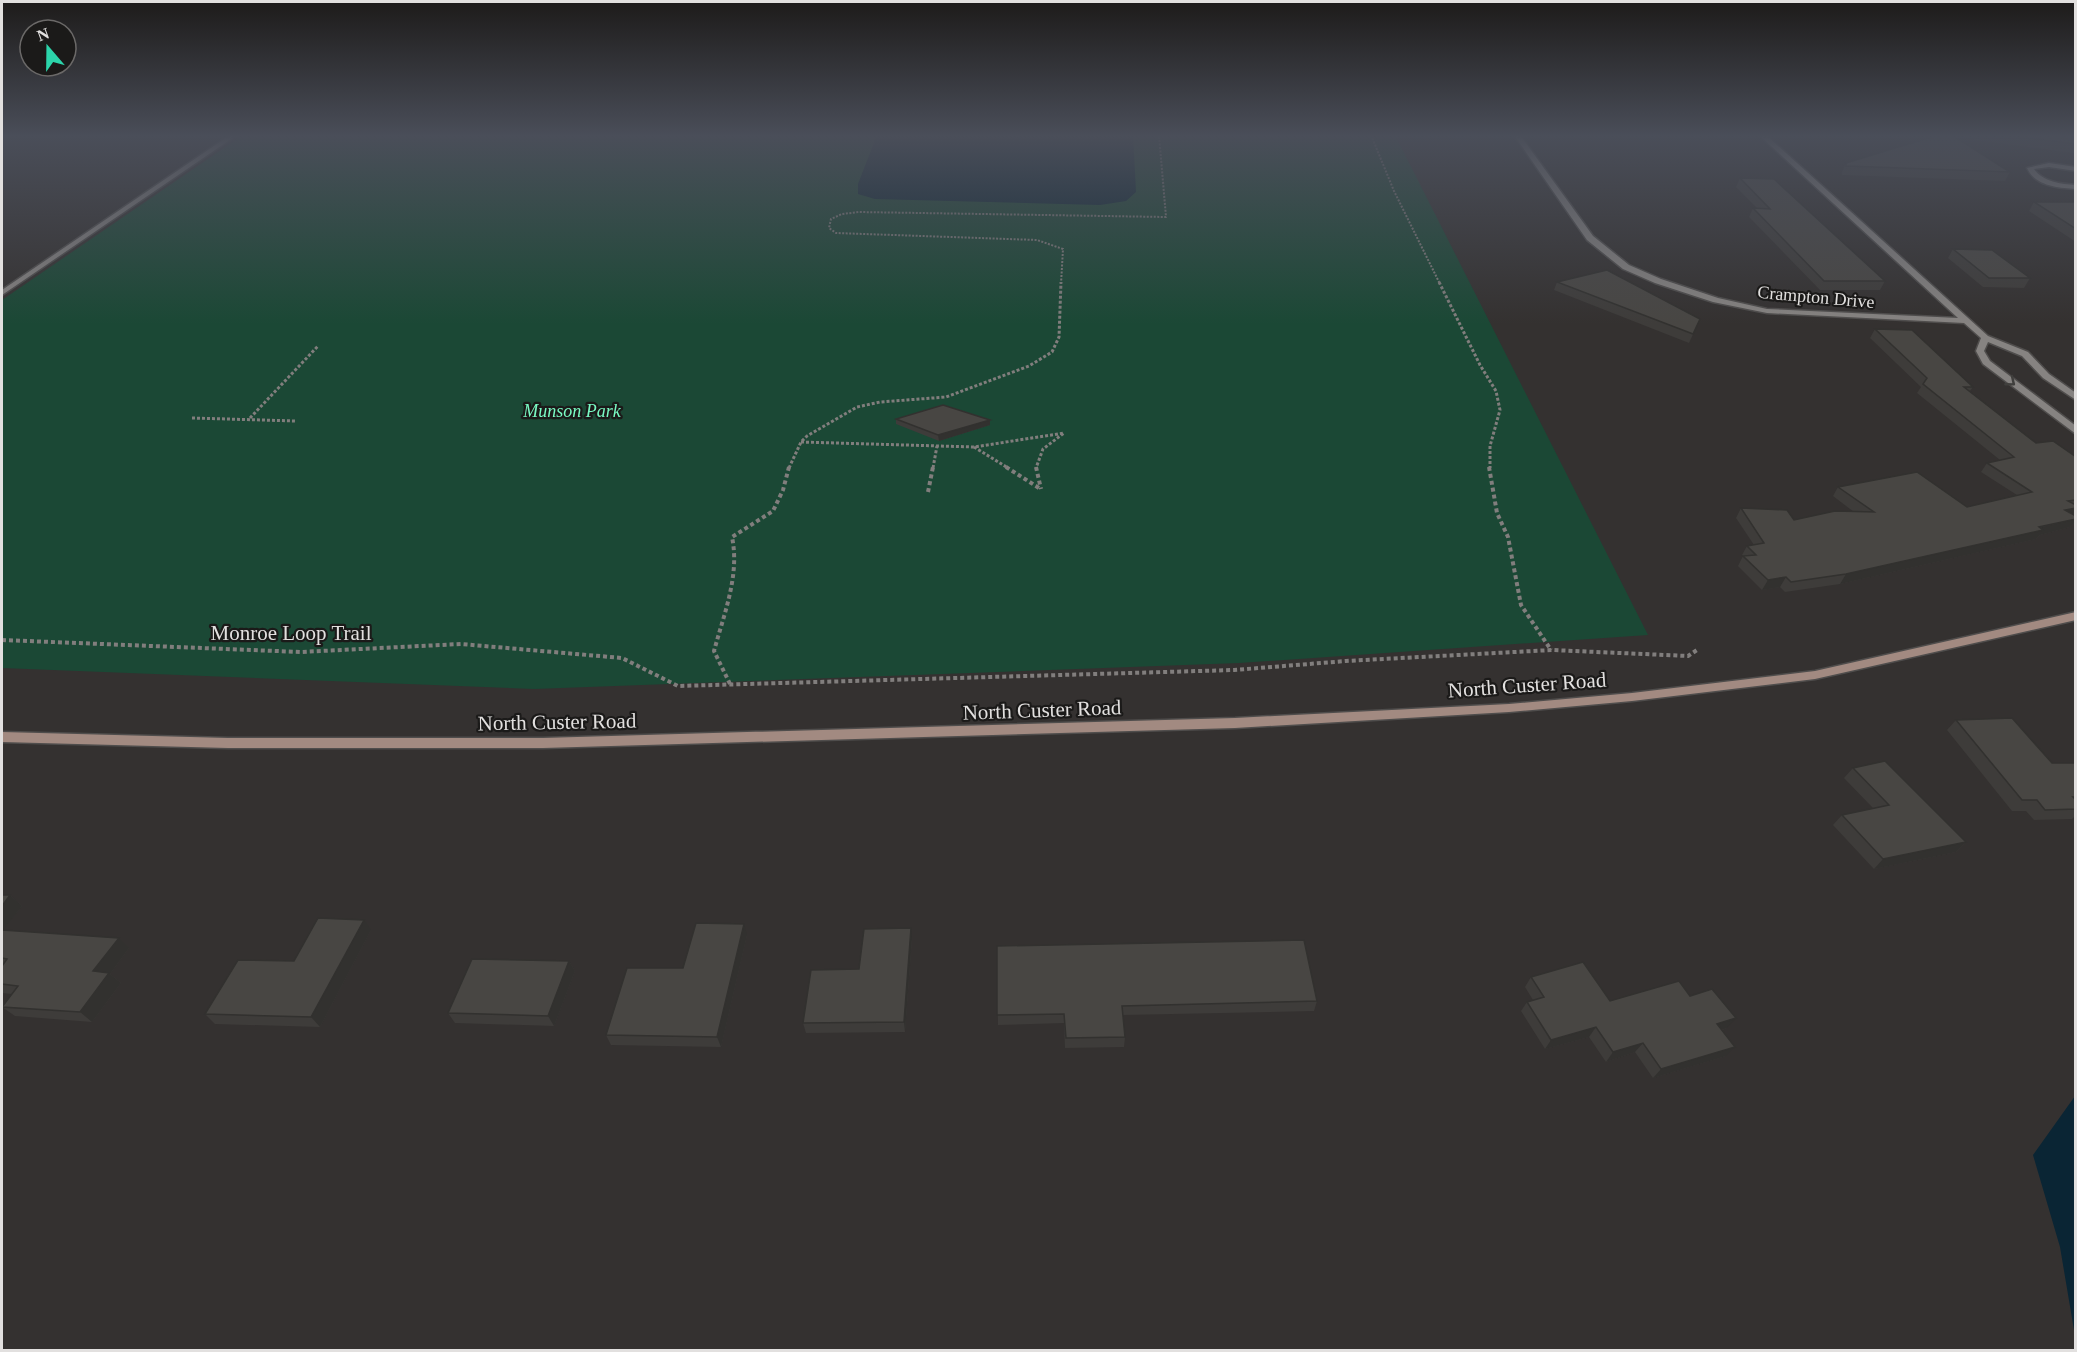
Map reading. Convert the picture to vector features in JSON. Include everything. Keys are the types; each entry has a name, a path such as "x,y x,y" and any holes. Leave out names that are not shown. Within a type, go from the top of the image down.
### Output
{"street":[{"path":"2,293 141,198"},
{"name":"Crampton Drive","path":"1562,198 1590,238 1626,267 1658,281 1716,300 1767,311 1966,321"},
{"path":"1831,198 1985,338 2025,354 2046,376 2076,397"},
{"path":"1985,338 1980,351 1986,362 2076,431"},
{"name":"North Custer Road","path":"2,737 228,742 543,743 1235,723 1380,715 1621,698 1815,675 2076,616"}],"path":[{"path":"730,684 714,651 734,574 736,556 732,537 773,511 783,490 790,464 801,442 857,407 880,402 946,397 1029,366 1052,352 1059,337 1063,249 1054,244 1037,240 836,233 829,228 831,219 842,214 859,212 1166,217 1164,198"},
{"path":"1398,198 1480,365 1496,391 1500,410 1489,464 1497,513 1508,537 1521,605 1552,650"},
{"path":"250,419 318,346"},
{"path":"192,418 296,421"},
{"path":"801,442 974,447 1064,433 1044,444 1037,458 1036,477 1041,489 974,447"},
{"path":"928,492 937,446"},
{"name":"Monroe Loop Trail","path":"2,640 301,652 461,644 622,658 678,686 1234,670 1346,661 1552,650 1688,656 1697,650"}],"green space":[{"name":"Munson Park","path":"151,198 1427,198 1648,635 1239,663 534,689 2,668 2,300"}],"water":[{"path":"872,198 1129,198 1126,201 1100,205"},
{"path":"2075,1096 2075,1336 2060,1247 2033,1155"}],"building":[{"path":"1759,198 1795,198 1885,281 1824,281 1753,208 1770,209"},
{"path":"2034,202 2076,202 2076,229"},
{"path":"1953,249 1992,250 2030,278 1989,278"},
{"path":"1607,270 1700,319 1693,334 1557,282"},
{"path":"1875,329 1912,330 1973,387 1964,387 2036,443 2053,441 2076,457 2076,500 2068,501 2076,505 2076,508 2065,510 2076,516 2076,519 2039,527 2043,530 1846,574 1791,582 1786,577 1768,580 1743,556 1756,555 1747,546 1764,543 1741,508 1787,510 1794,520 1835,511 1874,512 1838,487 1917,472 1967,507 2032,492 1987,463 2014,457 1923,384 1927,378"},
{"path":"943,405 990,420 938,435 896,419"},
{"path":"2012,718 2052,763 2076,763 2076,797 2073,797 2076,800 2076,809 2045,810 2037,800 2022,800 1956,720"},
{"path":"1885,761 1966,842 1883,859 1842,815 1889,805 1853,768"},
{"path":"2,895 10,895 2,906"},
{"path":"318,918 364,920 311,1017 205,1014 238,960 294,961"},
{"path":"696,923 744,924 717,1037 606,1035 627,968 683,968"},
{"path":"911,928 904,1022 803,1023 811,970 859,969 864,929"},
{"path":"2,930 119,938 93,971 109,973 80,1012 2,1007 18,986 2,984 2,966 7,959 2,958"},
{"path":"1304,940 1317,1001 1122,1006 1125,1037 1066,1038 1064,1014 997,1015 997,946"},
{"path":"472,959 569,961 548,1016 448,1013"},
{"path":"1583,962 1610,1001 1679,981 1690,996 1712,989 1736,1018 1717,1024 1735,1047 1661,1069 1643,1043 1613,1052 1596,1027 1551,1040 1527,1002 1544,997 1531,977"}]}
